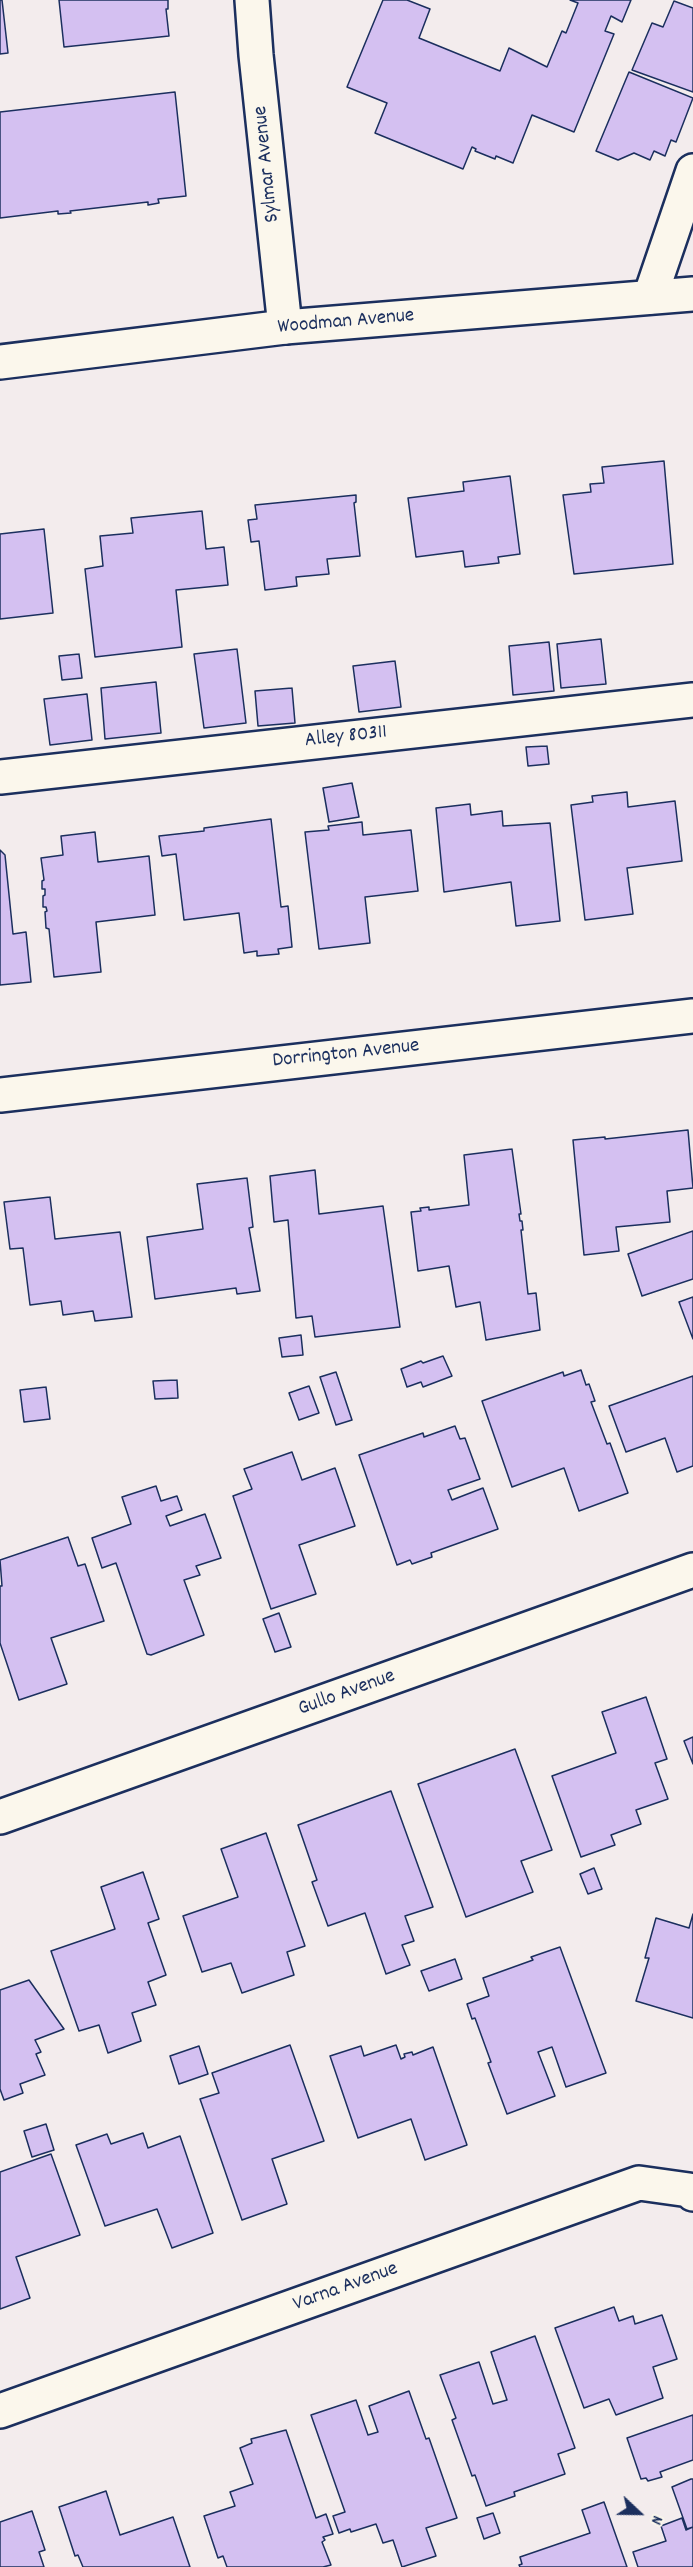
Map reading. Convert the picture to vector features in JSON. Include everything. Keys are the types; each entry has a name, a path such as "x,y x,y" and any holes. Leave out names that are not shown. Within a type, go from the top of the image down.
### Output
{"street":[{"name":"Sylmar Avenue","path":"252,0 285,327"},
{"path":"650,297 693,171"},
{"name":"Woodman Avenue","path":"0,362 285,327 693,294"},
{"name":"Alley 80311","path":"0,777 693,700"},
{"name":"Dorrington Avenue","path":"0,1095 693,1016"},
{"name":"Gullo Avenue","path":"0,1817 693,1570"},
{"name":"Varna Avenue","path":"0,2411 639,2183 689,2190 693,2194"}],"building":[{"path":"0,0 2,0 8,53 0,54"},
{"path":"59,0 168,0 168,9 166,9 169,36 64,47"},
{"path":"383,0 407,0 430,9 419,38 500,71 509,48 547,67 562,31 566,33 578,3 570,0 631,0 622,22 611,16 605,31 614,34 574,132 532,115 513,163 496,156 495,159 475,151 476,149 472,147 463,169 375,133 387,103 347,87"},
{"path":"674,1 693,8 693,92 632,70 652,23 663,27"},
{"path":"629,72 693,98 676,142 671,140 665,156 654,151 650,160 634,153 618,160 596,151"},
{"path":"175,92 186,196 158,199 159,203 148,205 148,202 70,211 71,213 58,214 58,211 0,218 0,112"},
{"path":"664,461 673,564 574,574 563,495 591,492 590,484 604,483 602,467"},
{"path":"510,476 520,554 498,557 499,563 465,567 463,551 416,557 408,498 464,491 463,482"},
{"path":"356,495 354,503 360,556 327,559 329,574 296,577 297,586 265,590 259,541 251,542 248,520 257,519 255,505"},
{"path":"202,511 206,549 224,547 228,585 176,590 182,647 95,657 85,569 103,566 100,536 133,533 131,518"},
{"path":"44,529 53,613 0,619 0,534"},
{"path":"601,639 606,684 561,688 557,644"},
{"path":"549,642 554,691 513,695 509,646"},
{"path":"237,649 246,723 204,728 194,654"},
{"path":"79,654 82,678 62,680 59,656"},
{"path":"395,661 401,707 359,712 353,666"},
{"path":"156,682 161,733 105,739 101,688"},
{"path":"292,688 295,723 258,726 255,691"},
{"path":"87,694 92,740 50,745 44,699"},
{"path":"547,746 549,764 528,766 526,747"},
{"path":"352,783 359,817 329,822 323,788"},
{"path":"627,792 628,807 675,801 682,861 627,868 633,914 585,920 571,805 593,802 592,796"},
{"path":"470,804 471,815 502,811 503,826 550,823 560,921 516,926 511,882 444,892 436,808"},
{"path":"271,819 281,907 288,906 292,947 278,949 279,954 257,956 257,951 244,953 239,913 184,920 176,854 162,856 159,836 204,831 204,828"},
{"path":"362,822 363,835 411,830 418,891 365,897 370,943 319,949 305,832 329,830 328,826"},
{"path":"95,832 98,862 149,856 155,915 96,922 101,972 54,977 49,929 46,928 45,912 47,911 46,907 43,907 45,889 42,889 44,880 41,858 63,855 61,836"},
{"path":"0,850 5,855 13,934 26,932 31,982 0,985"},
{"path":"688,1130 693,1188 667,1191 670,1222 616,1227 619,1251 584,1255 573,1140"},
{"path":"512,1149 521,1214 519,1214 523,1230 521,1230 528,1294 536,1293 540,1330 486,1340 480,1302 456,1307 449,1266 418,1271 411,1212 421,1211 420,1208 429,1207 429,1210 469,1205 464,1155"},
{"path":"315,1170 319,1214 383,1206 400,1327 315,1337 312,1316 296,1318 288,1220 274,1222 270,1176"},
{"path":"247,1178 253,1227 249,1228 260,1291 237,1294 236,1288 155,1299 147,1237 203,1229 197,1184"},
{"path":"50,1197 55,1239 120,1232 132,1317 95,1321 93,1311 63,1315 61,1301 30,1305 23,1248 10,1249 4,1202"},
{"path":"693,1231 693,1279 642,1296 628,1254"},
{"path":"693,1297 693,1339 679,1302"},
{"path":"301,1335 303,1355 282,1357 279,1338"},
{"path":"443,1356 452,1376 423,1387 421,1382 407,1387 401,1369"},
{"path":"581,1370 586,1385 589,1384 595,1401 591,1402 607,1444 610,1443 628,1493 579,1511 564,1468 512,1487 482,1401 563,1372 564,1376"},
{"path":"336,1372 352,1420 336,1425 320,1377"},
{"path":"693,1376 693,1466 677,1472 665,1438 626,1452 609,1406"},
{"path":"177,1380 178,1398 155,1399 153,1381"},
{"path":"309,1386 319,1413 299,1420 289,1393"},
{"path":"46,1387 50,1419 24,1422 20,1390"},
{"path":"455,1426 460,1439 465,1438 480,1479 448,1490 452,1500 483,1488 498,1529 431,1553 432,1557 412,1564 410,1560 397,1565 359,1455 423,1433 424,1437"},
{"path":"292,1452 302,1480 335,1468 355,1526 299,1545 316,1594 271,1609 233,1496 252,1489 244,1469"},
{"path":"156,1486 161,1501 177,1496 182,1510 166,1516 170,1526 205,1514 221,1558 196,1566 200,1575 184,1580 204,1635 151,1655 147,1654 116,1563 102,1568 92,1538 131,1524 122,1497"},
{"path":"68,1537 78,1566 85,1564 104,1621 51,1638 67,1684 19,1700 0,1643 0,1586 2,1586 0,1560"},
{"path":"279,1613 291,1647 275,1652 263,1619"},
{"path":"646,1697 667,1759 655,1763 668,1799 636,1810 641,1824 611,1835 615,1845 581,1857 552,1776 616,1753 602,1712"},
{"path":"693,1737 693,1764 684,1741"},
{"path":"515,1749 552,1850 521,1861 533,1892 466,1917 418,1784"},
{"path":"391,1791 433,1907 405,1916 414,1941 402,1945 410,1965 386,1974 365,1913 328,1926 312,1882 317,1880 298,1825"},
{"path":"266,1833 305,1946 287,1952 294,1975 242,1993 231,1963 202,1972 183,1916 238,1897 221,1849"},
{"path":"594,1868 602,1889 588,1894 580,1874"},
{"path":"143,1872 159,1919 148,1923 166,1975 148,1982 156,2005 132,2013 141,2041 108,2053 99,2025 79,2031 51,1951 115,1929 101,1887"},
{"path":"693,1914 693,2018 636,2001 649,1958 645,1958 656,1918 689,1928"},
{"path":"560,1947 606,2073 566,2087 552,2047 538,2052 555,2096 507,2114 488,2063 491,2062 475,2018 472,2019 467,2004 489,1996 483,1978 533,1960 531,1957"},
{"path":"455,1959 462,1979 429,1991 421,1971"},
{"path":"29,1980 64,2029 35,2040 41,2052 36,2054 45,2075 20,2084 23,2093 4,2100 0,2089 0,1990"},
{"path":"290,2045 324,2141 272,2159 287,2204 242,2220 200,2099 219,2093 212,2073"},
{"path":"396,2045 401,2059 405,2057 404,2054 412,2052 413,2055 433,2047 467,2145 425,2160 411,2119 358,2138 330,2056 361,2046 364,2056"},
{"path":"199,2046 208,2074 179,2084 170,2056"},
{"path":"46,2124 54,2150 32,2157 24,2131"},
{"path":"143,2133 148,2148 180,2136 213,2233 172,2248 157,2209 105,2226 76,2145 107,2134 111,2144"},
{"path":"51,2154 80,2235 16,2257 30,2298 0,2309 0,2172"},
{"path":"614,2307 619,2321 633,2316 635,2324 662,2315 677,2359 653,2367 663,2398 616,2415 609,2399 584,2408 555,2328"},
{"path":"535,2336 575,2448 558,2454 565,2474 514,2492 515,2496 486,2506 475,2475 472,2476 452,2420 456,2418 440,2375 479,2362 493,2404 507,2400 491,2352"},
{"path":"409,2391 426,2439 429,2438 457,2518 426,2528 436,2556 402,2567 393,2540 383,2543 376,2524 351,2532 350,2529 339,2533 333,2516 345,2512 311,2415 356,2400 368,2435 378,2432 369,2406"},
{"path":"693,2415 693,2460 660,2472 662,2477 648,2481 646,2478 641,2479 627,2438"},
{"path":"286,2430 316,2518 326,2514 333,2534 323,2537 325,2540 322,2542 331,2565 323,2567 227,2567 223,2556 218,2558 204,2516 235,2506 230,2492 253,2484 240,2448 252,2443 251,2439"},
{"path":"693,2479 693,2527 687,2529 672,2487"},
{"path":"106,2491 120,2535 173,2517 190,2567 83,2567 78,2555 75,2556 59,2507"},
{"path":"604,2502 627,2567 520,2567 519,2565 522,2564 520,2557 590,2533 582,2510"},
{"path":"32,2511 45,2550 39,2552 44,2567 0,2567 0,2522"},
{"path":"493,2513 500,2533 484,2539 477,2518"},
{"path":"682,2518 686,2530 693,2527 693,2567 638,2567 633,2552 666,2541 661,2526"}]}
